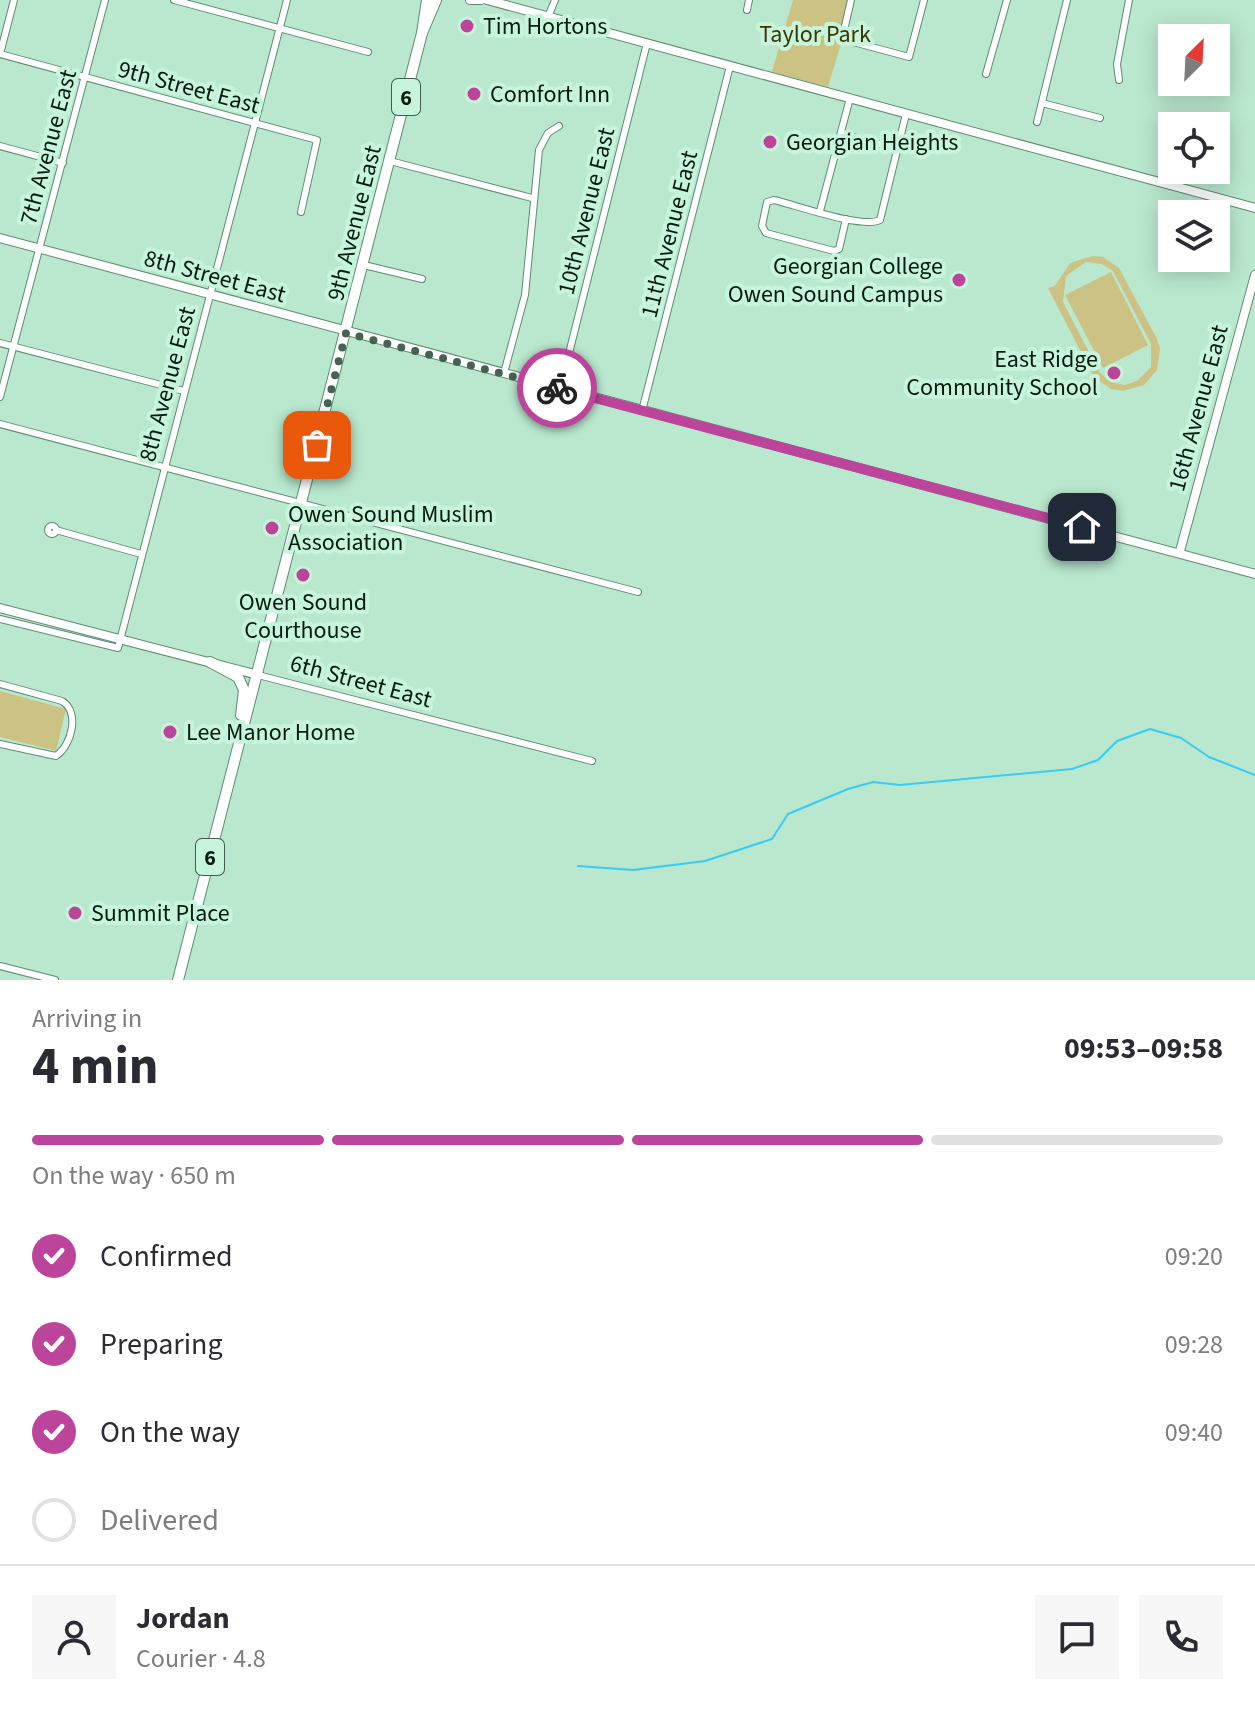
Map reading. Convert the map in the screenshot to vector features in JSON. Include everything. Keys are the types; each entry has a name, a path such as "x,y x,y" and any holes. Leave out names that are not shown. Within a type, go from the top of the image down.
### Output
{"highway":[{"name":"9th Avenue East","path":"178,980 364,265 422,33 427,0"},
{"name":"9th Avenue East","path":"422,33 436,0"},
{"path":"210,662 233,672 242,682 242,733"}],"street":[{"path":"0,54 14,0"},
{"name":"7th Avenue East","path":"0,397 105,0"},
{"path":"174,0 368,52"},
{"name":"8th Avenue East","path":"120,639 287,0"},
{"path":"470,0 481,0"},
{"path":"487,0 1255,208"},
{"path":"548,17 555,0"},
{"path":"747,10 749,0"},
{"path":"851,0 842,39 909,57 924,0"},
{"path":"986,74 1007,0"},
{"path":"1037,122 1067,0"},
{"path":"1119,80 1117,64 1129,0"},
{"name":"10th Avenue East","path":"560,389 647,43"},
{"name":"9th Street East","path":"0,54 317,140 319,145 301,212"},
{"name":"11th Avenue East","path":"642,411 730,66"},
{"path":"820,211 850,98"},
{"path":"1042,103 1100,118"},
{"path":"846,219 839,249 834,251 766,233 762,226 767,202 873,224 880,220 906,114"},
{"path":"504,373 525,295 539,150 548,133 559,126"},
{"path":"842,134 898,149"},
{"path":"0,146 63,163"},
{"path":"390,161 532,198"},
{"name":"8th Street East","path":"0,238 346,333 1180,551 1255,574"},
{"path":"364,265 422,279"},
{"name":"16th Avenue East","path":"1180,551 1255,275"},
{"path":"0,343 184,391"},
{"path":"0,424 638,592"},
{"path":"56,530 141,554"},
{"name":"6th Street East","path":"0,608 592,761"},
{"name":"6th Street East","path":"0,619 116,650 120,639"},
{"path":"0,684 62,701 70,706 73,716 65,748 58,755 0,744"},
{"path":"0,966 55,980"}],"green space":[{"name":"Taylor Park","path":"793,0 854,0 828,87 772,72"},
{"path":"1093,256 1103,257 1119,268 1160,349 1157,370 1144,385 1123,391 1111,389 1094,377 1048,288 1055,286 1070,263","holes":["1086,262 1102,264 1113,271 1151,344 1151,367 1137,381 1125,385 1111,382 1100,373 1063,302 1066,276"]},
{"path":"1111,272 1148,345 1103,368 1065,295"},
{"path":"0,691 66,709 56,751 0,737"}],"waterway":[{"path":"578,866 633,870 705,861 772,839 788,814 848,789 873,782 900,785 1072,769 1098,760 1117,741 1150,729 1181,738 1209,757 1255,775"}],"way so far":[{"path":"317,445 346,333 557,388"}],"place":[{"name":"Tim Hortons","path":"467,26"},
{"name":"Comfort Inn","path":"474,94"},
{"name":"Georgian Heights","path":"770,142"},
{"name":"Georgian College Owen Sound Campus","path":"959,280"},
{"name":"East Ridge Community School","path":"1114,373"},
{"name":"Owen Sound Muslim Association","path":"272,528"},
{"name":"Owen Sound Courthouse","path":"303,575"},
{"name":"Lee Manor Home","path":"170,732"},
{"name":"Summit Place","path":"75,913"}],"route":[{"path":"557,388 1082,527"}]}
